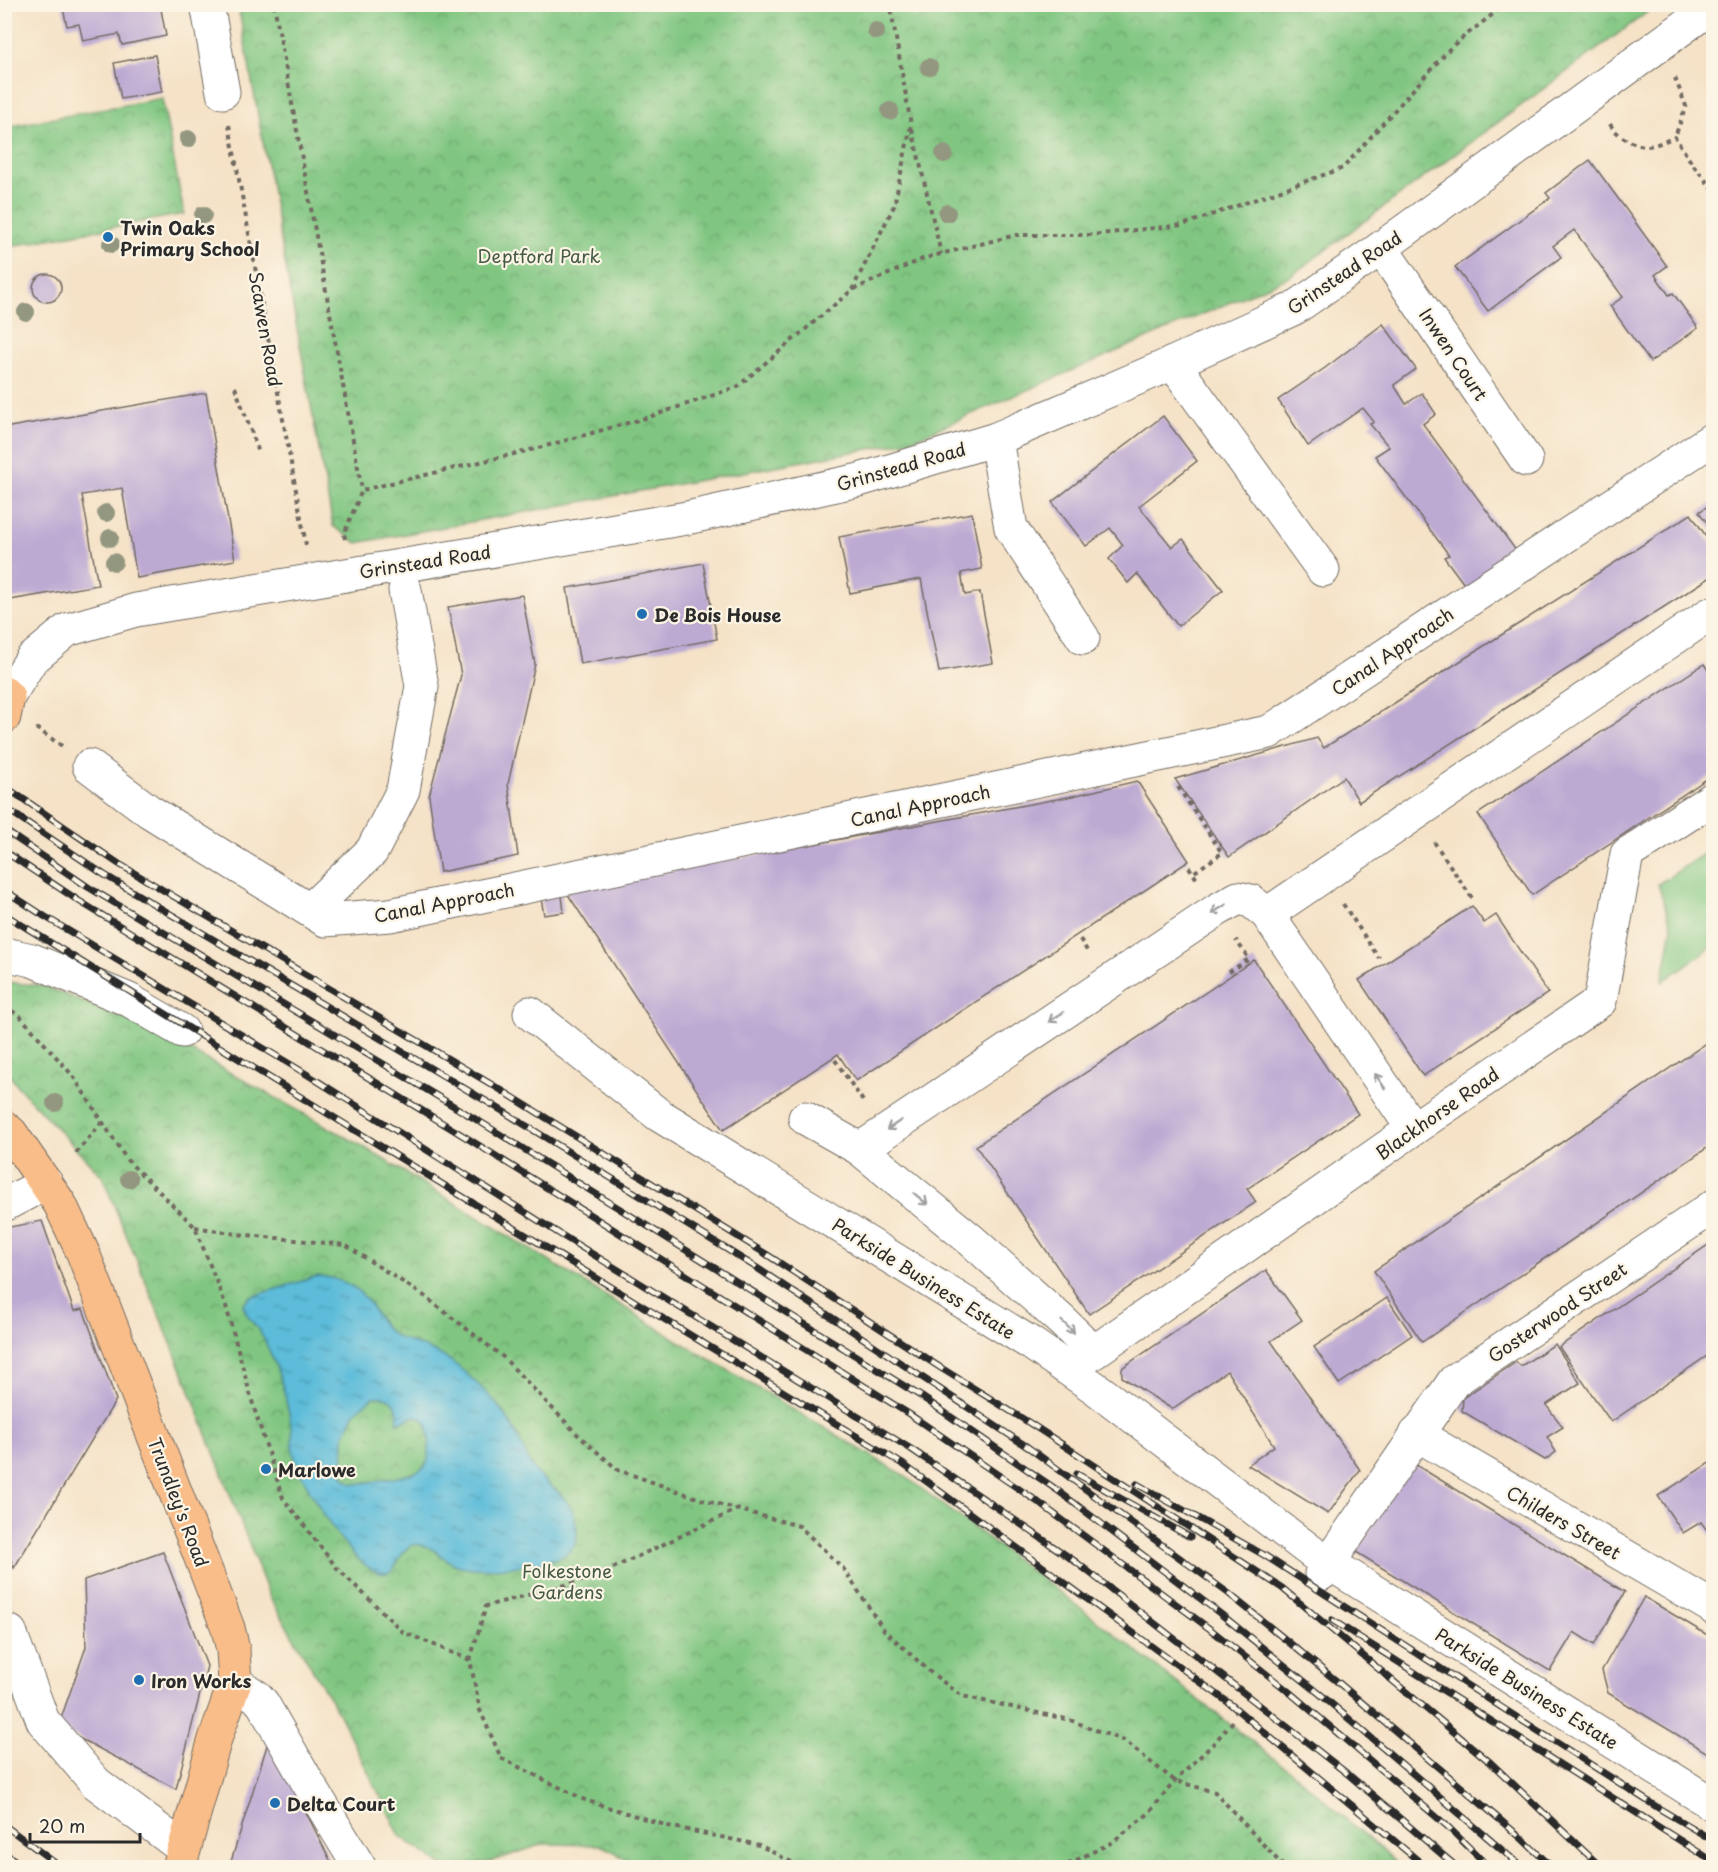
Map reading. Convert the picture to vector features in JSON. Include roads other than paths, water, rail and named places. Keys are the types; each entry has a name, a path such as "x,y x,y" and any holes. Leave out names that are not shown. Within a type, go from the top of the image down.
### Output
{"main road":[{"name":"Trundley's Road","path":"4,1127 11,1133 60,1204 83,1253 228,1628 233,1650 235,1682"},
{"path":"181,1858 215,1739 235,1682"}],"street":[{"path":"207,4 223,92"},
{"name":"Grinstead Road","path":"6,703 31,660 67,630 136,610 687,518 859,480 996,439 1295,308 1381,248 1713,5"},
{"name":"Inwen Court","path":"1381,248 1526,460"},
{"path":"1173,363 1323,570"},
{"name":"Canal Approach","path":"89,766 149,811 325,920 390,915 1269,732 1713,438"},
{"path":"996,439 1011,528 1083,638"},
{"path":"310,910 372,851 403,790 422,686 405,590"},
{"path":"1267,914 1710,614 1713,620"},
{"name":"Blackhorse Road","path":"1080,1360 1600,1001 1627,854 1713,798"},
{"path":"860,1149 1238,898 1251,901 1267,914 1413,1129"},
{"path":"4,954 32,960 129,1000 182,1031"},
{"name":"Parkside Business Estate","path":"530,1013 659,1115 1032,1344 1080,1360 1098,1390 1326,1565 1713,1804"},
{"path":"805,1118 860,1149 971,1240 1062,1321 1080,1360"},
{"path":"4,1205 46,1183"},
{"name":"Gosterwood Street","path":"1326,1565 1454,1381 1713,1206"},
{"name":"Childers Street","path":"1416,1434 1713,1608"},
{"path":"10,1632 43,1721 96,1783 181,1858"},
{"path":"235,1682 250,1691 263,1704 360,1868"}],"water":[{"path":"318,1276 338,1280 351,1286 367,1300 384,1326 393,1335 438,1353 456,1364 482,1388 500,1409 533,1467 569,1505 577,1528 574,1546 560,1557 549,1561 479,1568 454,1564 431,1548 413,1545 407,1548 391,1571 377,1572 365,1565 327,1519 297,1465 293,1452 290,1417 279,1376 264,1339 244,1309 243,1305 250,1297","holes":["374,1397 394,1402 398,1416 397,1423 416,1416 424,1421 429,1434 427,1462 414,1473 354,1484 343,1476 344,1436 354,1414 361,1406"]}],"railway":[{"path":"4,786 119,864 506,1093 766,1254 1282,1588 1491,1763 1602,1868"},
{"path":"4,807 103,874 496,1107 757,1268 1029,1448 1228,1593 1339,1683 1519,1836 1553,1868"},
{"path":"4,830 88,887 482,1123 922,1397 1057,1490 1222,1615 1320,1694 1523,1868"},
{"path":"4,851 79,901 467,1138 909,1414 1038,1502 1210,1629 1288,1691 1446,1825 1490,1868"},
{"path":"4,890 308,1075 563,1236 911,1449 1076,1562 1349,1775 1458,1868"},
{"path":"4,914 904,1465 1229,1703 1427,1868"},
{"path":"1077,1474 1190,1537"},
{"path":"1137,1484 1264,1555 1660,1809 1714,1841"},
{"path":"1332,1620 1714,1862"},
{"path":"4,1825 62,1868"},
{"path":"4,1853 26,1868"}],"place":[{"name":"Twin Oaks Primary School","path":"108,237"},
{"name":"De Bois House","path":"642,614"},
{"name":"Marlowe","path":"266,1469"},
{"name":"Iron Works","path":"139,1680"},
{"name":"Delta Court","path":"275,1803"}],"park label":[{"name":"Deptford Park","path":"539,255"},
{"name":"Folkestone Gardens","path":"567,1580"}]}
